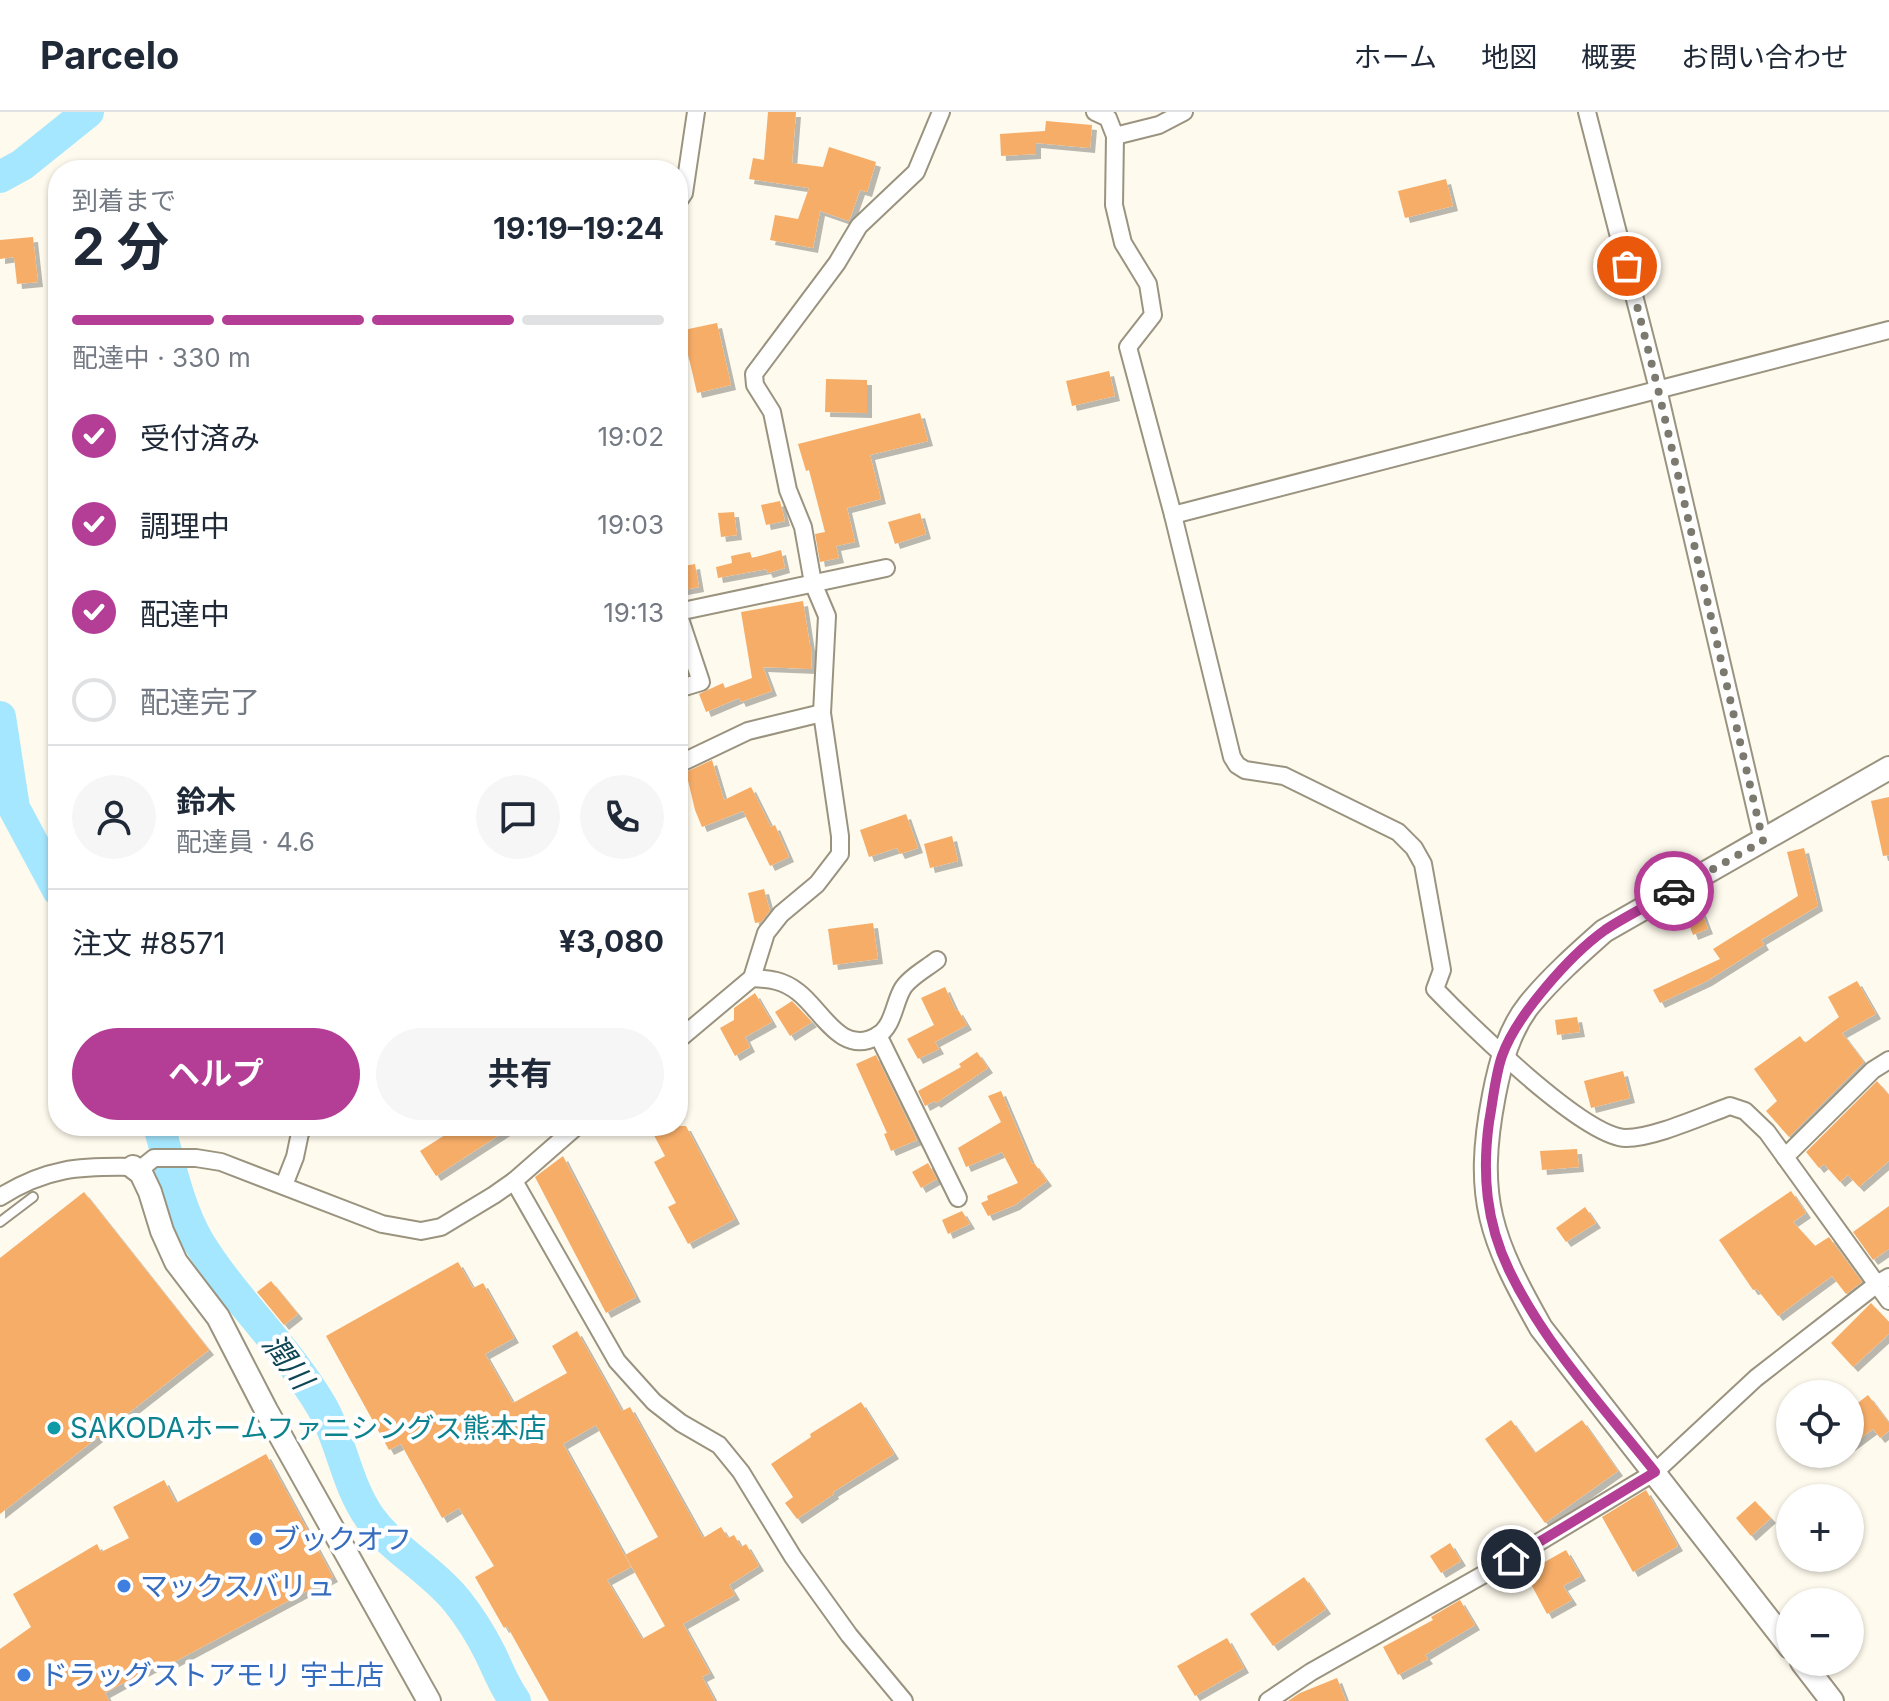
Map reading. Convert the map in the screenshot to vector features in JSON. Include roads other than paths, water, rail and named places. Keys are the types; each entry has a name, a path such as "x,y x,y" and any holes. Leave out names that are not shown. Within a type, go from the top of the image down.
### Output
{"street":[{"path":"688,166 696,112"},
{"path":"688,1032 752,978 766,933 781,914 817,884 840,854 822,713 827,616 813,583 803,527 788,490 772,412 755,385 754,374 837,263 859,226 916,172 941,112"},
{"path":"1095,112 1108,118 1115,136 1114,205 1123,243 1148,284 1153,315 1128,347 1232,757 1237,765 1245,770 1284,776 1398,832 1414,848 1423,864 1438,940 1442,970 1435,989 1502,1056 1588,1122 1621,1138 1642,1138 1730,1106 1745,1111 1767,1132 1883,1280 1889,1301"},
{"path":"1115,136 1159,125 1184,112"},
{"path":"1587,112 1658,389 1763,841"},
{"path":"1173,515 1889,330"},
{"path":"688,610 886,568"},
{"path":"688,642 701,682 688,686"},
{"path":"688,760 748,731 822,713"},
{"path":"1776,1629 1541,1328 1509,1270 1495,1234 1485,1195 1485,1153 1502,1056 1528,1006 1604,931 1763,841 1878,781 1889,768"},
{"path":"752,978 779,980 799,992 838,1034 858,1041 878,1035 894,1014 904,986 937,960"},
{"path":"878,1035 958,1198"},
{"path":"1785,1157 1873,1070 1889,1060"},
{"path":"284,1185 299,1136"},
{"path":"0,1197 22,1184 67,1168 141,1165 196,1158 221,1162 382,1224 421,1231 441,1227 514,1181 566,1136"},
{"path":"141,1165 162,1231 176,1262 218,1317 266,1410 429,1701"},
{"path":"514,1181 617,1361 654,1402 681,1423 719,1445 741,1472 793,1557 849,1635 904,1701"},
{"path":"1268,1701 1311,1672 1511,1559 1655,1472 1756,1378 1883,1280"},
{"path":"1813,1676 1832,1701"}],"lane":[{"path":"0,1222 33,1197"}],"waterway":[{"name":"潤川","path":"0,177 22,165 88,112"},
{"name":"潤川","path":"0,717 14,808 48,871"},
{"name":"潤川","path":"162,1136 180,1199 198,1241 293,1364 322,1407 355,1491 370,1518 457,1601 483,1639 515,1701"}],"place":[{"name":"SAKODAホームファニシングス熊本店","path":"54,1428"},
{"name":"ブックオフ","path":"256,1539"},
{"name":"マックスバリュ","path":"124,1586"},
{"name":"ドラッグストアモリ 宇土店","path":"24,1675"}]}
